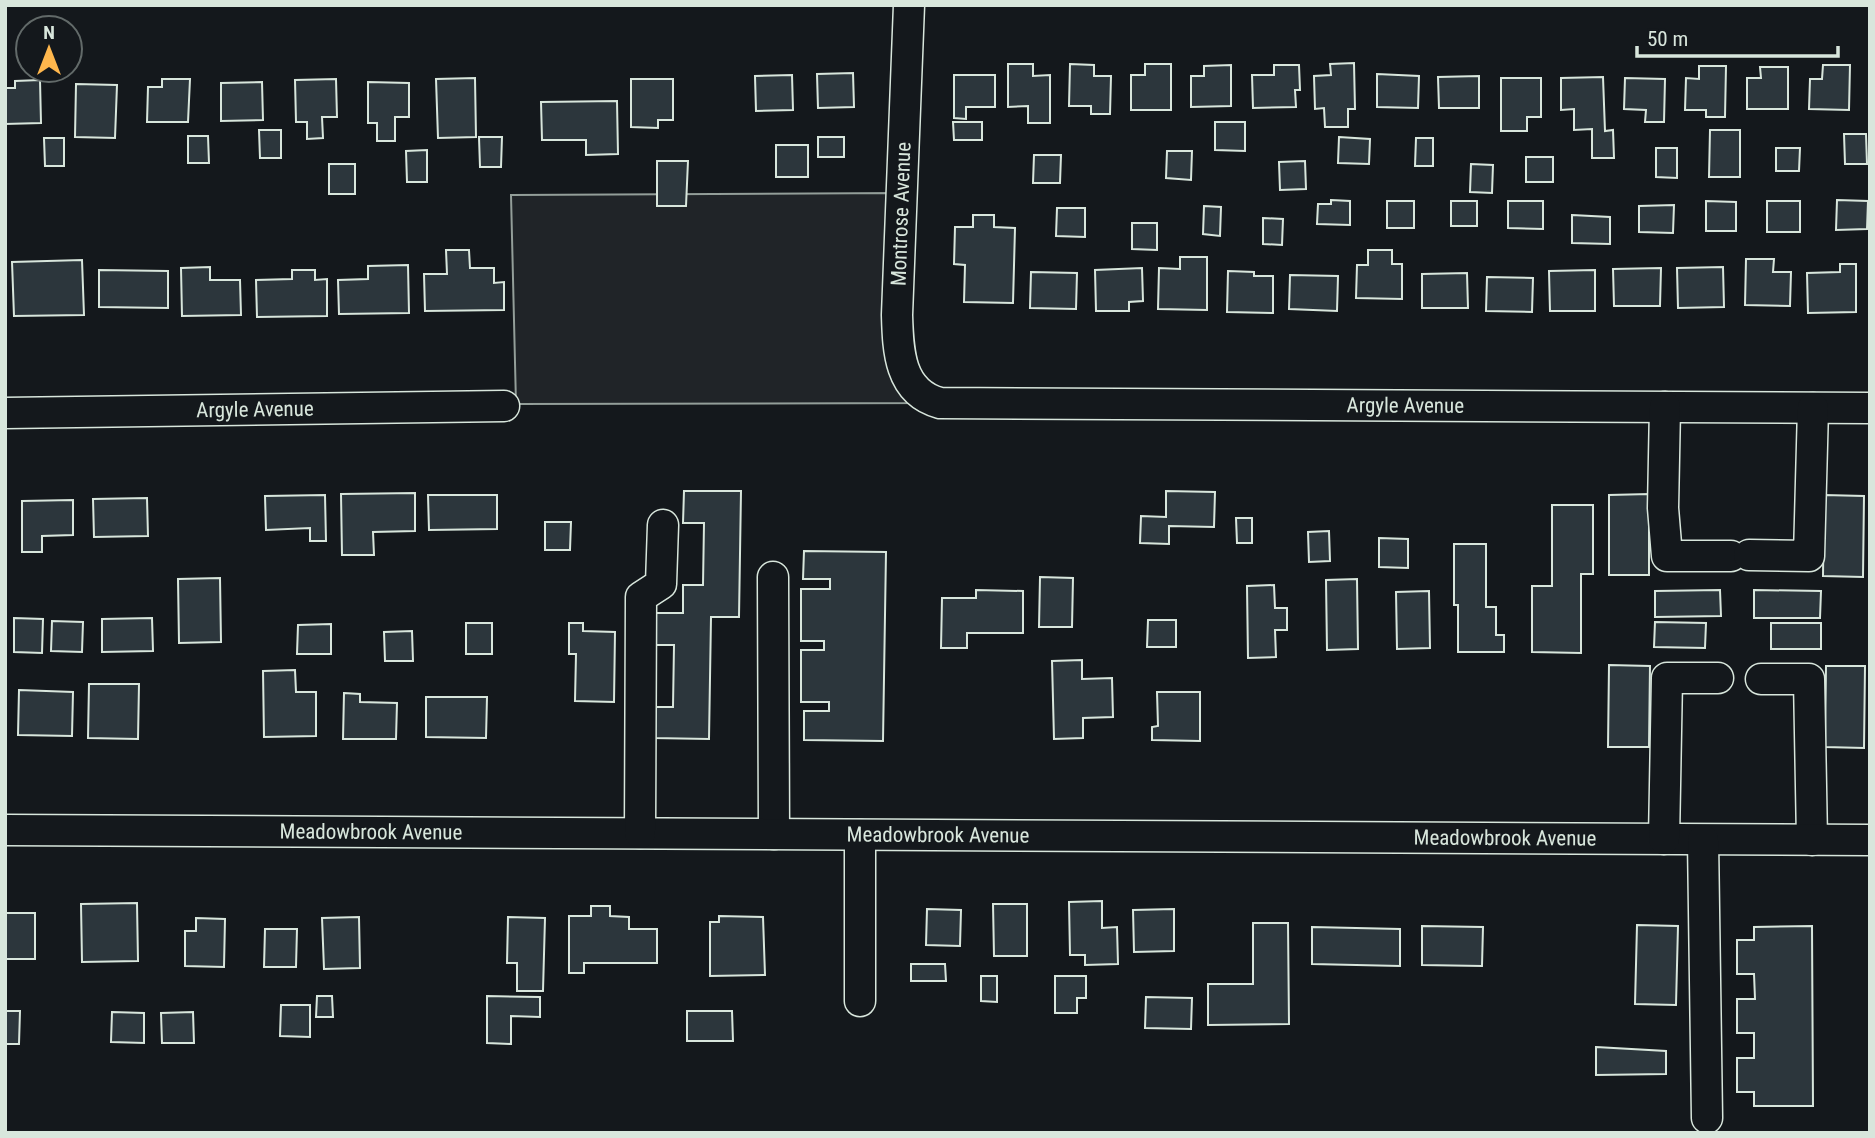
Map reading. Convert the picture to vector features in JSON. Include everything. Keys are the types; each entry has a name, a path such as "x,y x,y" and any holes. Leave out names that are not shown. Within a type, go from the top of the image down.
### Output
{"street":[{"name":"Montrose Avenue","path":"909,5 897,316 898,352 905,376 921,394 940,403"},
{"name":"Argyle Avenue","path":"940,403 1870,408"},
{"name":"Argyle Avenue","path":"5,413 504,406"},
{"path":"1665,407 1663,508 1667,556 1809,556 1813,408"},
{"path":"640,833 640,597 661,584 663,525"},
{"path":"773,577 774,834"},
{"path":"1664,839 1667,678 1718,678"},
{"path":"1761,679 1809,679 1812,840"},
{"name":"Meadowbrook Avenue","path":"5,830 1870,840"},
{"path":"860,835 860,1001"},
{"path":"1703,840 1707,1118"}],"shaded area":[{"path":"902,193 898,352 940,403 516,404 511,195"}],"building":[{"path":"1354,63 1355,109 1348,109 1348,127 1325,127 1324,108 1315,109 1314,76 1331,75 1330,64"},
{"path":"1008,64 1033,64 1033,76 1050,75 1050,123 1028,123 1028,106 1008,107"},
{"path":"1070,64 1094,65 1094,76 1111,76 1110,114 1091,114 1091,106 1069,106"},
{"path":"1145,64 1171,64 1171,110 1131,110 1131,75 1145,75"},
{"path":"1231,65 1231,106 1191,107 1191,76 1204,76 1204,66"},
{"path":"1274,65 1299,65 1300,90 1295,90 1296,107 1253,108 1252,75 1274,75"},
{"path":"1823,65 1850,65 1849,110 1809,109 1810,79 1822,79"},
{"path":"1699,66 1726,66 1725,117 1706,117 1706,110 1685,110 1686,78 1699,79"},
{"path":"1760,67 1788,67 1788,109 1747,109 1747,78 1761,78"},
{"path":"853,73 854,107 818,108 817,74"},
{"path":"1377,74 1419,76 1418,108 1377,107"},
{"path":"792,75 793,110 756,111 755,76"},
{"path":"954,75 995,75 995,107 966,107 966,119 954,118"},
{"path":"1479,76 1479,108 1439,108 1438,77"},
{"path":"1603,77 1605,131 1613,130 1614,158 1592,158 1592,129 1574,130 1574,109 1561,110 1561,78"},
{"path":"475,78 476,137 438,138 436,79"},
{"path":"1501,78 1541,78 1541,117 1527,117 1527,131 1501,131"},
{"path":"1625,78 1665,79 1664,122 1645,122 1646,110 1624,109"},
{"path":"162,79 190,79 188,122 147,122 148,87 162,87"},
{"path":"336,79 337,117 322,117 323,138 307,139 307,122 296,122 295,80"},
{"path":"631,79 673,79 673,120 658,120 658,128 631,127"},
{"path":"262,82 263,120 221,121 221,83"},
{"path":"368,82 409,83 409,117 395,117 395,141 377,141 377,123 368,123"},
{"path":"15,84 40,84 41,123 5,124 5,88 15,88"},
{"path":"76,84 117,85 115,138 75,137"},
{"path":"617,101 618,154 586,155 586,140 542,140 541,102"},
{"path":"953,122 982,122 982,140 954,140"},
{"path":"1215,122 1245,122 1245,151 1215,150"},
{"path":"259,130 281,130 281,158 260,158"},
{"path":"1710,130 1740,130 1740,177 1709,177"},
{"path":"1844,134 1866,134 1867,164 1845,164"},
{"path":"188,136 208,136 209,163 188,163"},
{"path":"479,137 502,137 501,167 480,167"},
{"path":"818,137 844,137 844,157 818,157"},
{"path":"1339,137 1370,139 1369,164 1338,163"},
{"path":"44,138 64,138 64,166 45,166"},
{"path":"1416,138 1433,138 1433,166 1415,166"},
{"path":"776,145 808,145 808,177 776,177"},
{"path":"1656,148 1677,148 1677,178 1656,177"},
{"path":"1776,148 1800,148 1799,171 1776,171"},
{"path":"427,150 427,182 407,182 406,151"},
{"path":"1167,151 1192,151 1191,180 1166,178"},
{"path":"1034,155 1061,155 1060,183 1033,183"},
{"path":"1526,157 1553,157 1553,182 1526,182"},
{"path":"657,161 688,161 686,206 657,206"},
{"path":"1305,161 1306,189 1280,190 1279,162"},
{"path":"329,164 355,164 355,194 329,194"},
{"path":"1471,164 1493,165 1492,193 1470,192"},
{"path":"1331,200 1350,201 1350,225 1317,224 1318,204 1331,204"},
{"path":"1837,200 1868,201 1867,229 1836,230"},
{"path":"1387,201 1414,201 1414,228 1387,228"},
{"path":"1451,201 1477,201 1477,226 1451,226"},
{"path":"1508,201 1543,201 1543,229 1508,228"},
{"path":"1706,201 1736,202 1736,231 1706,231"},
{"path":"1767,201 1800,201 1800,232 1767,232"},
{"path":"1674,205 1673,233 1639,232 1639,206"},
{"path":"1204,206 1221,207 1220,236 1203,234"},
{"path":"1057,208 1085,208 1085,237 1056,236"},
{"path":"973,215 994,215 994,227 1015,228 1013,303 964,302 965,265 954,264 955,227 973,227"},
{"path":"1572,215 1610,217 1610,244 1572,243"},
{"path":"1263,218 1283,219 1282,245 1263,244"},
{"path":"1132,223 1157,223 1157,250 1132,249"},
{"path":"446,250 469,250 470,268 494,268 494,283 504,282 504,310 425,311 424,274 447,274"},
{"path":"1368,250 1392,250 1392,264 1402,264 1402,299 1356,298 1357,265 1368,265"},
{"path":"1180,257 1207,257 1207,310 1158,309 1159,268 1180,269"},
{"path":"1746,259 1774,259 1773,272 1791,272 1790,306 1745,305"},
{"path":"82,260 84,315 14,316 12,262"},
{"path":"1840,264 1856,264 1856,312 1808,313 1807,273 1840,272"},
{"path":"408,265 409,313 339,314 338,280 368,279 368,266"},
{"path":"210,267 210,280 240,280 241,315 182,316 181,268"},
{"path":"1723,267 1724,307 1678,308 1677,268"},
{"path":"1142,268 1143,301 1129,302 1129,311 1096,311 1095,270"},
{"path":"1661,268 1660,306 1614,306 1613,269"},
{"path":"99,270 168,271 168,308 99,307"},
{"path":"292,270 315,270 315,280 327,279 327,316 257,317 256,280 292,279"},
{"path":"1595,270 1595,311 1550,311 1549,271"},
{"path":"1228,271 1273,276 1273,313 1227,312"},
{"path":"1031,272 1077,273 1076,309 1030,308"},
{"path":"1467,273 1468,308 1422,308 1422,274"},
{"path":"1290,275 1338,276 1337,311 1289,309"},
{"path":"1487,277 1533,278 1532,312 1486,311"},
{"path":"684,491 741,491 739,617 711,617 709,739 653,738 653,707 673,707 674,645 653,645 653,613 683,613 683,585 703,585 704,523 683,523"},
{"path":"1166,491 1215,492 1214,527 1169,526 1169,544 1140,543 1141,516 1166,517"},
{"path":"415,493 415,531 373,532 374,555 342,555 341,494"},
{"path":"1649,494 1649,575 1609,575 1609,495"},
{"path":"325,495 326,541 310,541 310,528 266,530 265,496"},
{"path":"428,495 497,495 497,529 429,530"},
{"path":"1824,495 1864,496 1863,577 1823,576"},
{"path":"147,498 148,536 94,537 93,499"},
{"path":"73,500 73,535 42,536 42,552 22,552 22,501"},
{"path":"1552,505 1593,505 1593,574 1581,574 1581,653 1532,652 1532,586 1552,586"},
{"path":"1236,518 1252,518 1252,543 1237,543"},
{"path":"545,522 571,522 570,550 545,550"},
{"path":"1329,531 1330,561 1309,562 1308,532"},
{"path":"1379,538 1408,539 1408,568 1379,567"},
{"path":"1454,544 1486,544 1486,607 1496,607 1496,635 1504,635 1504,652 1458,652 1458,605 1454,605"},
{"path":"804,551 886,552 883,741 804,740 804,711 829,711 829,702 801,702 801,650 824,650 824,641 801,641 801,589 830,589 830,579 803,579"},
{"path":"1040,577 1073,578 1072,627 1039,627"},
{"path":"220,578 221,642 179,643 178,579"},
{"path":"1357,579 1358,649 1327,650 1326,580"},
{"path":"1274,585 1275,608 1287,608 1287,630 1275,630 1276,657 1248,658 1247,586"},
{"path":"976,590 1023,591 1023,633 967,633 967,648 941,648 942,598 976,598"},
{"path":"1720,590 1721,616 1655,617 1655,591"},
{"path":"1754,590 1821,591 1820,618 1754,618"},
{"path":"1429,591 1430,648 1397,649 1396,592"},
{"path":"14,618 43,619 42,653 14,652"},
{"path":"152,618 153,651 102,652 102,619"},
{"path":"1148,620 1176,620 1176,647 1147,647"},
{"path":"52,621 83,622 82,652 51,651"},
{"path":"1655,622 1706,623 1705,648 1654,647"},
{"path":"466,623 492,623 492,654 466,654"},
{"path":"569,623 583,623 583,631 615,632 614,702 575,701 576,654 569,654"},
{"path":"1771,623 1821,623 1821,649 1771,649"},
{"path":"331,624 331,654 297,654 298,625"},
{"path":"412,631 413,661 385,661 384,632"},
{"path":"1082,660 1082,679 1112,678 1113,717 1083,718 1083,738 1054,739 1052,661"},
{"path":"1609,665 1650,666 1649,747 1608,747"},
{"path":"1826,666 1865,666 1864,748 1825,747"},
{"path":"295,670 296,692 316,692 316,736 264,737 263,671"},
{"path":"89,684 139,684 138,739 88,738"},
{"path":"19,690 73,692 72,736 18,735"},
{"path":"1157,692 1200,692 1200,741 1152,740 1152,727 1158,726"},
{"path":"344,693 360,694 360,702 397,703 396,739 343,739"},
{"path":"426,697 487,697 486,738 426,737"},
{"path":"1102,901 1102,928 1117,927 1118,964 1085,965 1085,955 1070,955 1069,902"},
{"path":"137,903 138,961 82,962 81,904"},
{"path":"993,904 1027,904 1027,956 994,956"},
{"path":"591,906 610,906 610,916 629,917 629,929 657,929 657,963 584,963 584,973 569,973 569,916 591,916"},
{"path":"927,909 961,910 960,946 926,945"},
{"path":"1174,909 1174,951 1134,952 1133,910"},
{"path":"5,913 35,913 35,959 5,959"},
{"path":"719,916 763,917 765,975 710,976 710,922 719,922"},
{"path":"359,917 360,968 324,969 322,918"},
{"path":"508,917 545,918 543,991 517,991 517,963 507,963"},
{"path":"196,918 225,919 224,967 185,966 185,931 196,931"},
{"path":"1253,923 1288,923 1289,1024 1208,1025 1208,984 1253,984"},
{"path":"1637,925 1678,926 1676,1005 1635,1004"},
{"path":"1422,926 1483,927 1482,966 1422,965"},
{"path":"1812,926 1813,1106 1754,1106 1754,1092 1737,1092 1737,1058 1754,1058 1754,1033 1737,1033 1737,999 1755,999 1754,974 1737,974 1737,940 1754,940 1754,927"},
{"path":"1312,927 1400,929 1400,966 1312,964"},
{"path":"265,929 297,929 296,967 264,967"},
{"path":"911,964 945,964 946,981 911,981"},
{"path":"981,976 997,976 997,1002 981,1001"},
{"path":"1055,976 1086,976 1086,998 1077,998 1077,1013 1055,1013"},
{"path":"317,996 332,996 333,1017 316,1017"},
{"path":"487,996 540,997 540,1017 511,1016 511,1044 487,1043"},
{"path":"1146,997 1192,998 1191,1029 1145,1028"},
{"path":"281,1005 310,1005 310,1037 280,1036"},
{"path":"5,1011 20,1011 19,1044 5,1044"},
{"path":"687,1011 732,1011 733,1041 687,1041"},
{"path":"112,1012 144,1013 144,1043 111,1042"},
{"path":"193,1012 194,1043 162,1043 161,1013"},
{"path":"1596,1047 1666,1051 1666,1074 1596,1075"}]}
